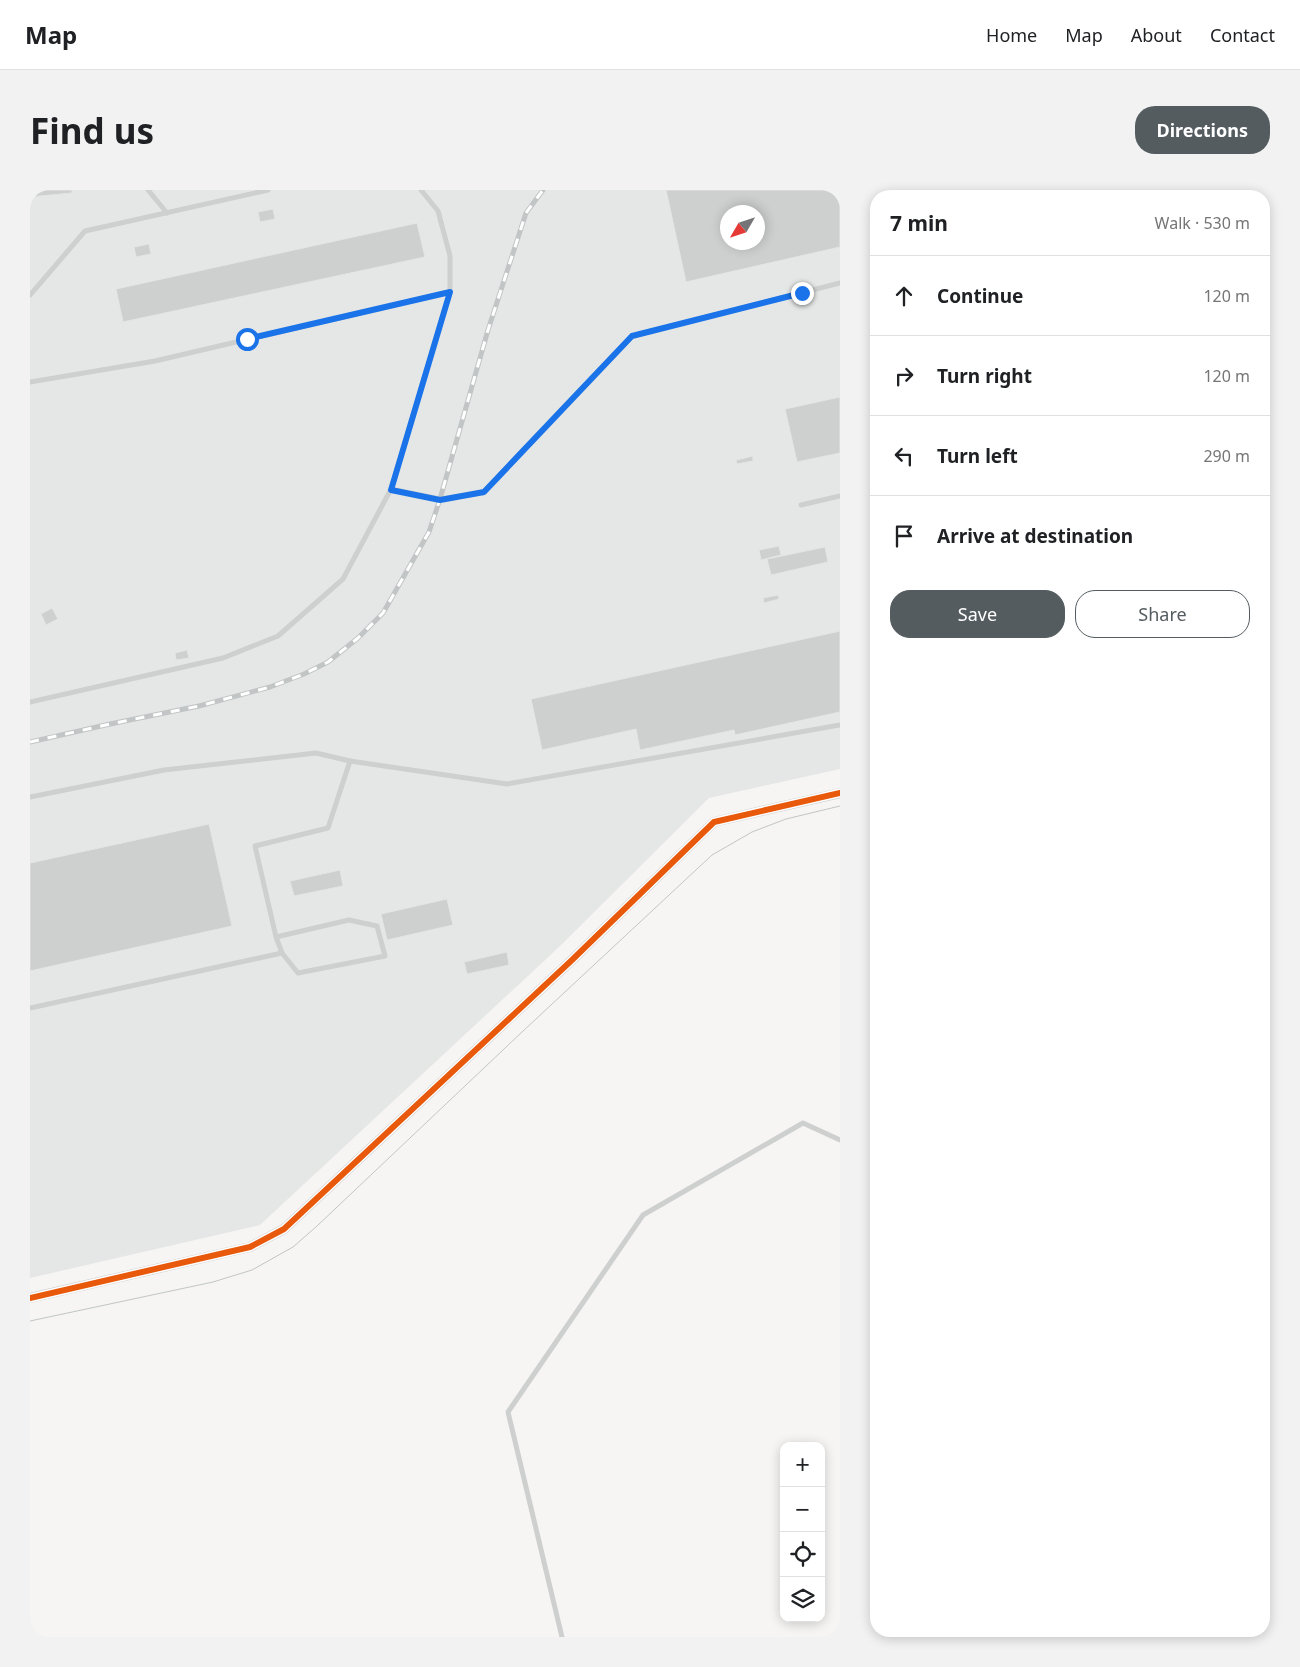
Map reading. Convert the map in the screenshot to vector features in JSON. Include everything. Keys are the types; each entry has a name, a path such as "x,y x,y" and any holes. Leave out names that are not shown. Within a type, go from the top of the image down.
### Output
{"street":[{"path":"30,1298 250,1247 284,1229 572,960 714,822 840,793"}],"lane":[{"path":"148,190 167,213"},
{"path":"30,296 85,232 268,190"},
{"path":"30,702 222,658 278,636 344,579 391,490 450,292 450,256 438,211 421,190"},
{"path":"391,490 440,500 484,492 632,336 840,283"},
{"path":"30,382 155,360 450,292"},
{"path":"801,505 840,496"},
{"path":"30,797 164,770 316,753 350,761 507,784 840,725"},
{"path":"276,937 349,920 377,926 385,956 298,973 282,953 276,937 255,846 328,828 350,761"},
{"path":"30,1008 282,953"},
{"path":"562,1637 508,1412 642,1215 803,1123 840,1140"}],"shaded area":[{"path":"30,190 840,190 840,769 709,798 558,948 260,1225 30,1278"}],"building":[{"path":"30,190 72,190 72,193 30,197"},
{"path":"666,190 840,190 840,247 686,282"},
{"path":"273,209 275,219 260,222 258,212"},
{"path":"417,223 425,257 123,322 116,289"},
{"path":"149,244 151,254 136,257 134,247"},
{"path":"840,397 840,453 797,462 785,409"},
{"path":"753,456 753,461 737,464 736,460"},
{"path":"779,546 781,555 761,560 759,550"},
{"path":"825,547 828,562 771,575 767,559"},
{"path":"778,595 779,599 764,603 763,598"},
{"path":"52,608 58,619 46,625 41,614"},
{"path":"840,631 840,712 735,735 734,730 640,750 636,729 542,750 531,699"},
{"path":"187,650 189,658 176,660 175,653"},
{"path":"209,824 232,926 30,971 30,863"},
{"path":"340,870 343,886 294,896 290,881"},
{"path":"447,899 453,925 387,940 381,914"},
{"path":"507,952 509,965 467,974 464,962"}],"tram line":[{"path":"30,1321 213,1282 252,1270 293,1247 712,855 752,832 786,819 840,806"}],"railway":[{"path":"30,742 199,706 270,687 304,674 328,662 358,638 383,613 429,532 488,330 526,213 543,190"}],"cycle path":[{"path":"30,1298 250,1247 284,1229 572,960 714,822 840,793"}],"route":[{"path":"247,339 450,292 391,490 440,500 484,492 632,336 802,293"}]}
